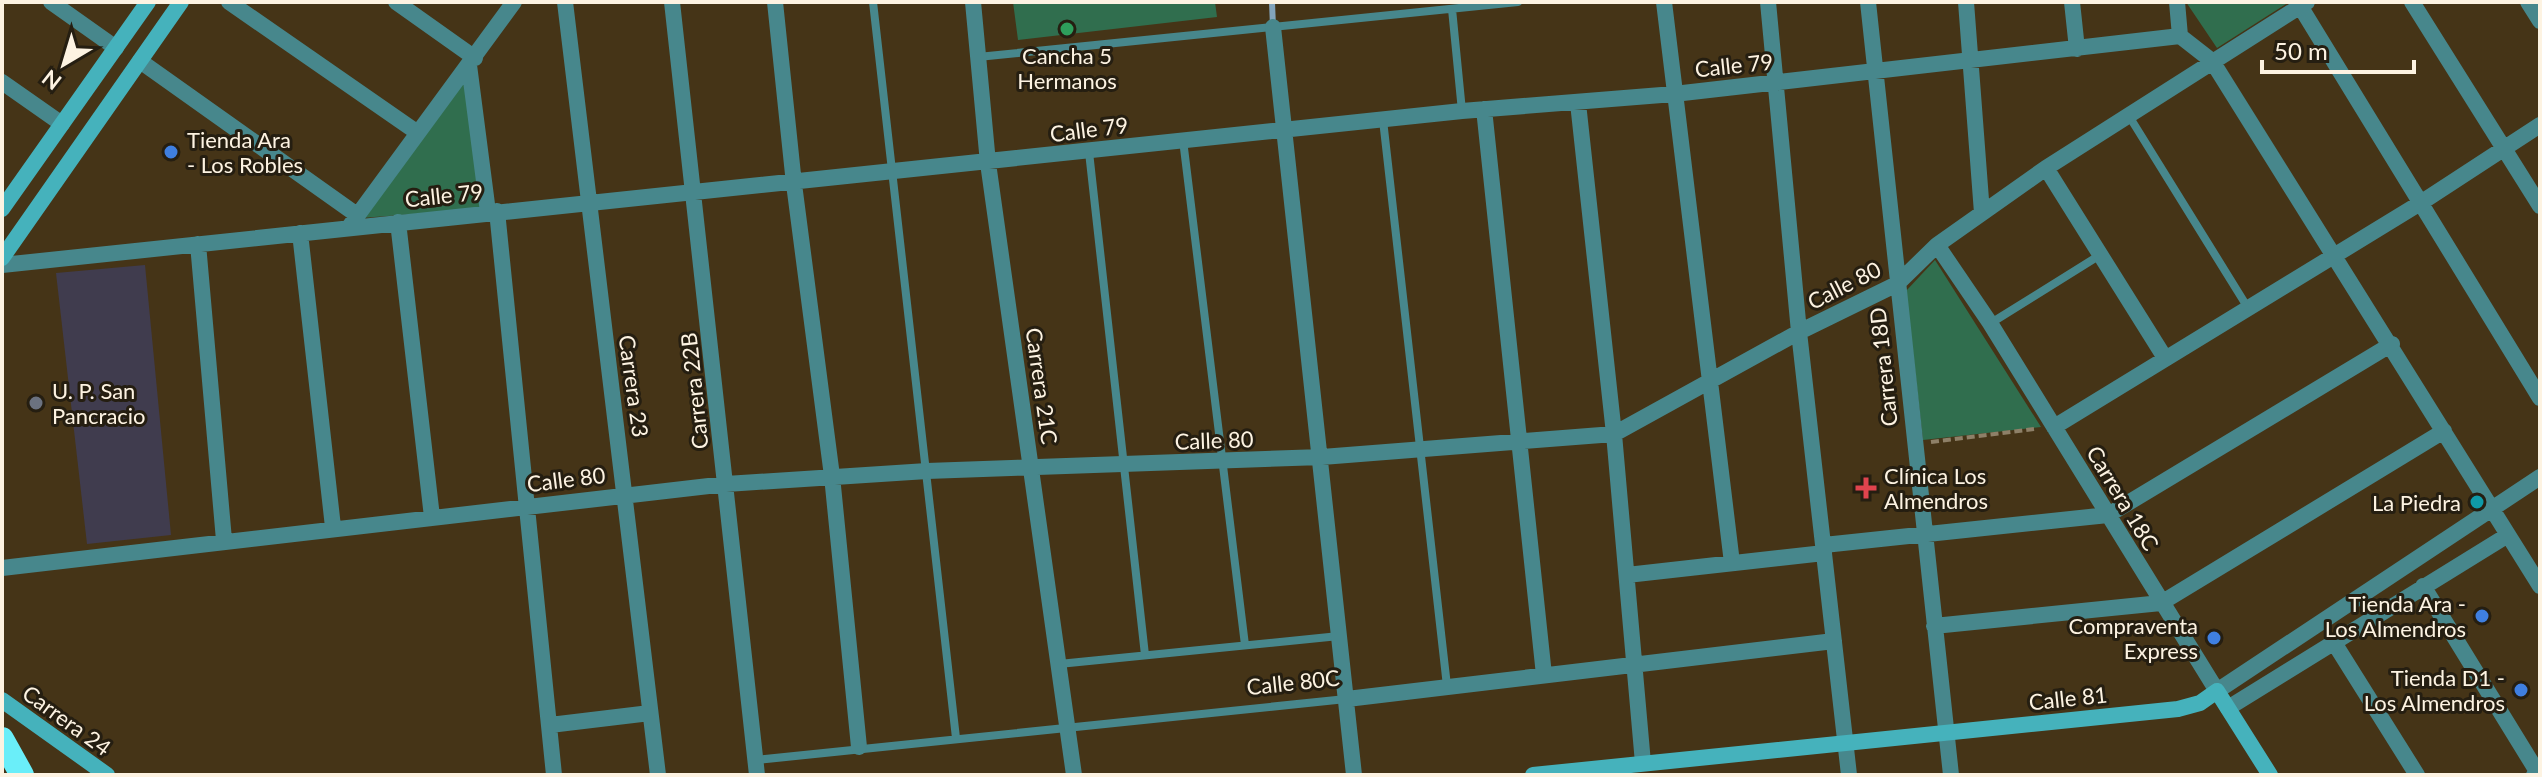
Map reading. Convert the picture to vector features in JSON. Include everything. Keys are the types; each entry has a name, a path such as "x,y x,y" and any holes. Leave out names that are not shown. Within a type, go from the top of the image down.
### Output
{"highway":[{"path":"2,739 22,775"}],"street":[{"path":"51,2 116,48"},
{"path":"5,198 62,124 148,2"},
{"path":"2,258 181,2"},
{"path":"229,2 418,133"},
{"path":"396,2 472,62 529,506 554,775"},
{"path":"140,61 353,221 514,2"},
{"name":"Carrera 23","path":"565,2 658,775"},
{"name":"Carrera 22B","path":"672,2 756,767"},
{"path":"775,2 794,184 832,476 859,747"},
{"name":"Carrera 21C","path":"973,2 988,163 1074,775"},
{"path":"1664,2 1732,563"},
{"path":"1768,2 1799,332 1849,775"},
{"name":"Carrera 18D","path":"1868,2 1922,533 1951,775"},
{"path":"1966,2 1982,213"},
{"path":"2072,2 2077,49"},
{"path":"2177,2 2180,36 2212,61 2392,344 2540,586"},
{"path":"2412,2 2540,206"},
{"path":"2303,4 2540,398"},
{"name":"Calle 80","path":"2,568 333,527 726,484 927,471 1322,457 1614,434 1799,332 1897,284 1937,245 2046,168 2303,4"},
{"path":"1273,27 1322,457 1354,775"},
{"name":"Calle 79","path":"2,265 300,233 353,221 398,222 693,190 794,184 1462,111 1674,94 2180,36"},
{"path":"2,82 62,124"},
{"path":"1578,103 1614,434 1643,763"},
{"path":"1484,109 1544,675"},
{"path":"2054,427 2422,202 2540,125"},
{"path":"2046,168 2165,358"},
{"path":"398,222 432,517"},
{"path":"300,233 333,527"},
{"path":"198,244 224,540"},
{"name":"Carrera 18C","path":"1937,245 1990,323 2270,775"},
{"path":"1627,575 1732,563 1922,533 2108,515 2392,344"},
{"path":"1934,626 2161,603 2444,431"},
{"name":"Calle 81","path":"1533,775 2178,709 2200,703 2540,477"},
{"path":"2228,708 2508,535"},
{"path":"2423,586 2536,774"},
{"name":"Calle 80C","path":"1347,699 1834,641"},
{"path":"2333,641 2417,775"},
{"name":"Carrera 24","path":"2,700 107,775"},
{"path":"550,725 650,713"}],"lane":[{"path":"873,2 956,738"},
{"path":"978,57 1518,2"},
{"path":"1452,9 1462,111"},
{"path":"2128,115 2248,308"},
{"path":"1383,120 1447,686"},
{"path":"1183,140 1225,462 1245,645"},
{"path":"1089,152 1145,655"},
{"path":"1990,323 2100,255"},
{"path":"1059,664 1340,636"},
{"name":"Calle 80C","path":"756,767 859,747 1347,699"}],"path":[{"path":"1913,444 2054,427"}],"shaded area":[{"path":"145,265 171,535 87,544 56,273"}],"green space":[{"name":"Cancha 5 Hermanos","path":"1013,2 1215,2 1217,17 1018,40"},
{"path":"2186,2 2289,2 2217,48"},
{"path":"464,80 481,209 361,218"},
{"path":"1935,260 2041,427 1923,440 1906,291"}],"waterway":[{"path":"1272,2 1273,27"}],"place":[{"name":"Cancha 5 Hermanos","path":"1067,29"},
{"name":"Tienda Ara - Los Robles","path":"171,152"},
{"name":"U. P. San Pancracio","path":"36,403"},
{"name":"Clínica Los Almendros","path":"1866,488"},
{"name":"La Piedra","path":"2477,502"},
{"name":"Tienda Ara - Los Almendros","path":"2482,616"},
{"name":"Compraventa Express","path":"2214,638"},
{"name":"Tienda D1 - Los Almendros","path":"2521,690"}]}
